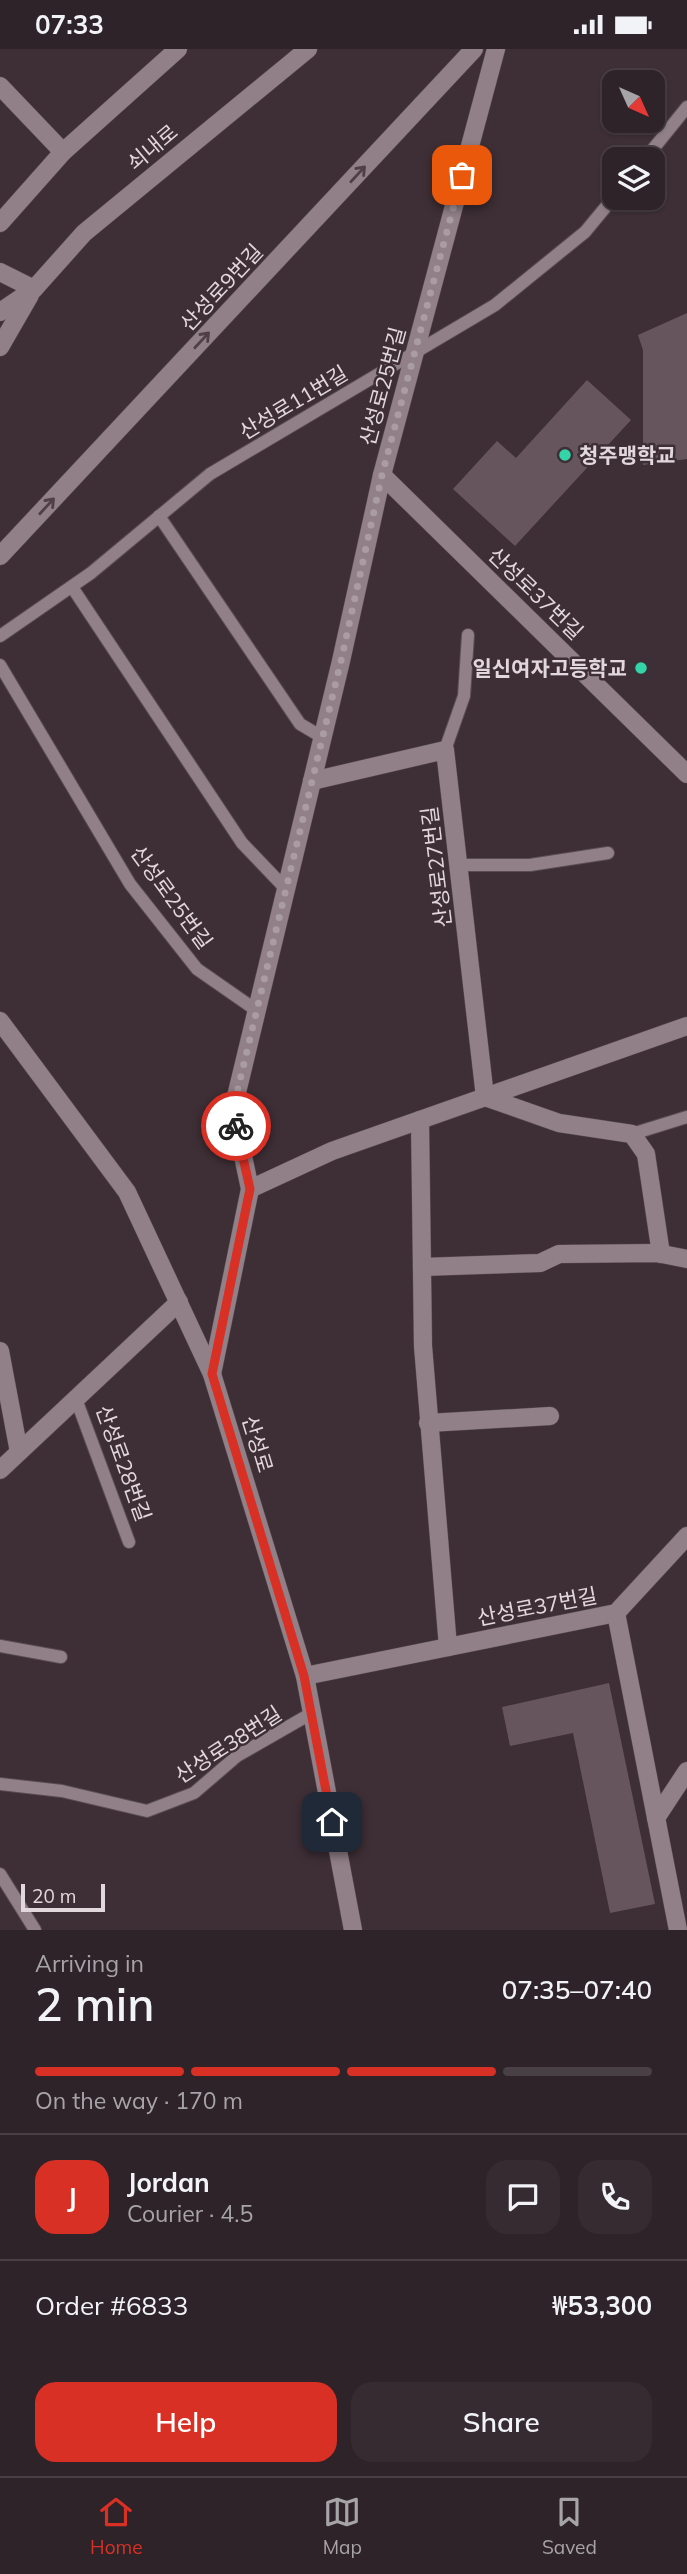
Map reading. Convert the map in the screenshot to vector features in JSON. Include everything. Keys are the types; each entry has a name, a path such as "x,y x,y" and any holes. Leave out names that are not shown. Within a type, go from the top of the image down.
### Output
{"street":[{"path":"0,223 63,152 178,49"},
{"name":"쇠내로","path":"0,312 34,289 84,233 308,49"},
{"name":"산성로9번길","path":"0,556 474,49"},
{"name":"산성로25번길","path":"250,1189 233,1109 382,475 496,49"},
{"path":"0,86 63,152"},
{"path":"0,272 34,289 0,347"},
{"name":"산성로37번길","path":"382,475 687,774"},
{"path":"312,781 445,750"},
{"name":"산성로27번길","path":"445,750 485,1097"},
{"name":"산성로","path":"0,1021 127,1192 212,1374 304,1676 353,1930"},
{"path":"212,1374 250,1189 332,1151 687,1026"},
{"path":"485,1097 559,1123 632,1134 646,1154 661,1254"},
{"path":"420,1120 422,1346 428,1423 550,1416"},
{"path":"422,1267 540,1263 559,1254 661,1254 687,1259"},
{"name":"산성로28번길","path":"0,1470 178,1302"},
{"path":"0,1351 19,1452"},
{"name":"산성로37번길","path":"428,1423 448,1647"},
{"name":"산성로37번길","path":"304,1676 616,1613 687,1537"},
{"path":"616,1613 656,1818 681,1927"},
{"path":"656,1818 687,1771"}],"lane":[{"path":"655,147 687,107"},
{"name":"산성로11번길","path":"0,636 72,587 211,474 495,305 585,232 603,210"},
{"path":"159,516 300,724 322,737"},
{"path":"72,587 242,843 286,890"},
{"name":"산성로27번길","path":"445,750 464,695 468,635"},
{"name":"산성로25번길","path":"0,665 130,884 197,969 256,1010"},
{"path":"458,865 530,866 608,853"},
{"path":"632,1134 687,1117"},
{"name":"산성로28번길","path":"76,1399 129,1542"},
{"path":"0,1646 61,1657"},
{"name":"산성로38번길","path":"0,1784 62,1791 147,1811 194,1793 237,1756 312,1713"},
{"path":"0,1874 34,1930"}],"building":[{"path":"687,313 687,459 643,465 643,350 638,335"},
{"path":"587,380 631,420 515,546 453,489 497,441 516,458"},
{"path":"609,1683 655,1904 610,1913 573,1733 510,1746 502,1707"}],"way so far":[{"path":"236,1126 233,1109 341,661 382,475 462,175"}],"place":[{"name":"청주맹학교","path":"565,455"},
{"name":"일신여자고등학교","path":"641,668"}],"route":[{"path":"236,1126 250,1189 212,1374 304,1676 332,1822"}]}
